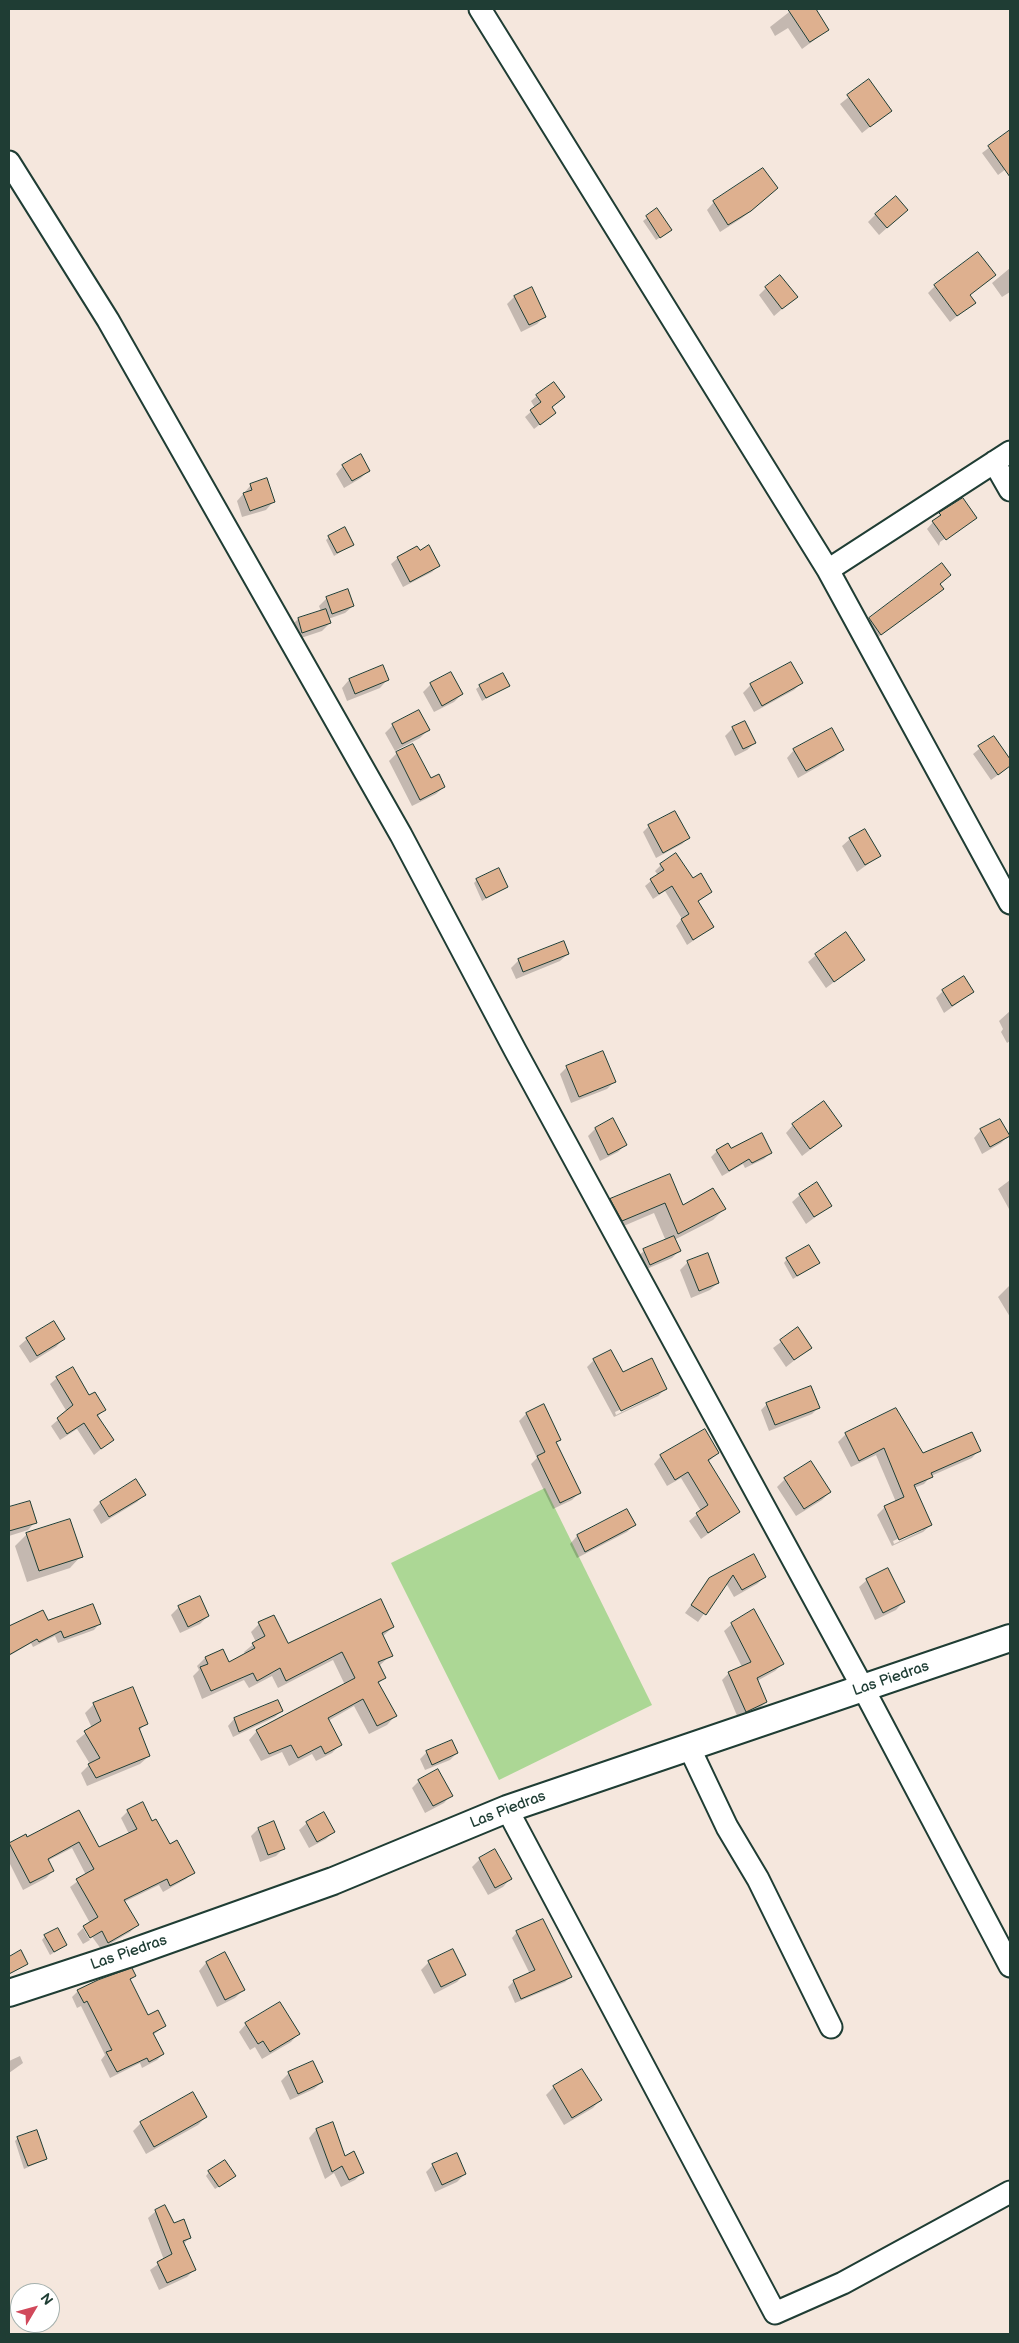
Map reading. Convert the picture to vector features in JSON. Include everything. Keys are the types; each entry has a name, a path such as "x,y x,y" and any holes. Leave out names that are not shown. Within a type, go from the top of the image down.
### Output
{"street":[{"path":"480,9 828,570 1010,903"},
{"path":"9,162 108,320 401,835 515,1050 863,1688 1010,1966"},
{"path":"828,570 1002,457 1010,490"},
{"name":"Las Piedras","path":"9,1993 128,1954 333,1881 507,1809 1010,1638"},
{"path":"689,1747 727,1826 758,1879 831,2027"},
{"path":"507,1809 775,2313 843,2283 1010,2192"}],"green space":[{"path":"545,1488 652,1705 499,1780 391,1563"}],"building":[{"path":"788,9 816,9 829,30 810,42"},
{"path":"869,79 892,111 870,127 847,95"},
{"path":"1010,130 1010,177 988,146"},
{"path":"763,168 778,188 751,211 728,225 713,201"},
{"path":"896,196 908,210 887,228 875,214"},
{"path":"657,208 672,230 660,238 646,216"},
{"path":"978,252 996,275 970,295 976,303 957,316 934,285"},
{"path":"780,275 798,297 782,309 765,287"},
{"path":"532,287 546,317 529,325 514,296"},
{"path":"554,382 565,397 552,407 556,413 540,425 530,410 541,402 536,395"},
{"path":"361,454 370,471 352,481 342,465"},
{"path":"267,478 275,502 250,511 243,493 252,490 250,484"},
{"path":"963,498 977,518 946,540 932,521 941,515 939,513"},
{"path":"345,527 354,545 337,553 328,536"},
{"path":"429,545 440,566 410,582 397,557 417,546 420,550"},
{"path":"942,563 951,575 940,584 944,589 881,635 869,618"},
{"path":"348,589 354,606 332,614 326,597"},
{"path":"326,609 331,623 302,633 298,618"},
{"path":"791,662 803,683 762,706 750,684"},
{"path":"383,665 389,680 355,694 349,679"},
{"path":"451,672 463,694 442,706 430,683"},
{"path":"503,673 510,686 486,698 479,685"},
{"path":"419,710 430,730 402,744 392,724"},
{"path":"745,721 756,743 743,749 732,727"},
{"path":"832,728 844,750 806,771 793,749"},
{"path":"994,736 1010,759 1010,766 998,775 978,746"},
{"path":"413,744 431,778 439,774 445,787 420,800 396,752"},
{"path":"675,811 690,838 663,853 648,825"},
{"path":"865,829 881,856 865,865 849,838"},
{"path":"676,853 693,878 701,873 712,892 698,901 714,927 693,940 681,919 689,914 672,886 659,894 650,879 664,870 660,864"},
{"path":"499,868 508,887 486,898 476,879"},
{"path":"846,932 865,960 834,982 815,954"},
{"path":"564,941 569,954 523,972 518,959"},
{"path":"964,976 974,992 952,1006 942,990"},
{"path":"603,1051 616,1082 579,1097 566,1066"},
{"path":"824,1101 842,1126 810,1149 792,1124"},
{"path":"613,1118 627,1145 608,1155 595,1128"},
{"path":"1000,1119 1010,1136 990,1147 980,1129"},
{"path":"762,1133 772,1153 752,1163 749,1159 729,1171 716,1150 728,1143 731,1148"},
{"path":"670,1174 683,1205 713,1188 726,1209 678,1234 665,1203 622,1221 610,1199"},
{"path":"817,1182 832,1206 814,1217 799,1194"},
{"path":"674,1236 681,1251 650,1265 643,1249"},
{"path":"809,1245 820,1263 797,1276 786,1258"},
{"path":"708,1253 719,1283 699,1291 687,1261"},
{"path":"54,1321 65,1339 37,1356 26,1338"},
{"path":"798,1327 812,1348 794,1360 780,1340"},
{"path":"611,1350 623,1372 652,1358 667,1389 621,1411 593,1359"},
{"path":"73,1367 89,1395 95,1392 106,1410 97,1415 114,1440 101,1449 84,1423 67,1434 57,1418 73,1405 56,1377"},
{"path":"811,1386 820,1408 775,1425 766,1403"},
{"path":"544,1404 561,1440 556,1442 581,1493 560,1503 537,1456 545,1452 526,1413"},
{"path":"896,1408 923,1453 972,1432 981,1451 931,1473 933,1477 914,1485 932,1525 899,1540 884,1506 904,1497 884,1448 859,1461 845,1433"},
{"path":"705,1429 719,1453 708,1460 740,1512 708,1533 696,1513 708,1505 688,1472 675,1480 660,1455"},
{"path":"811,1461 831,1492 804,1509 784,1478"},
{"path":"136,1479 146,1495 109,1517 100,1502"},
{"path":"30,1501 37,1523 9,1531 9,1507"},
{"path":"627,1509 636,1525 585,1552 577,1535"},
{"path":"70,1519 83,1557 39,1571 26,1533"},
{"path":"754,1554 766,1577 742,1590 733,1575 706,1615 691,1605 709,1578"},
{"path":"888,1568 905,1602 883,1613 866,1579"},
{"path":"200,1596 209,1616 188,1627 178,1606"},
{"path":"381,1599 394,1627 382,1633 393,1656 378,1662 386,1678 378,1682 397,1716 377,1726 363,1699 328,1718 342,1745 325,1754 321,1746 298,1758 291,1745 269,1754 256,1730 355,1678 342,1652 286,1681 280,1668 257,1681 253,1673 211,1691 200,1667 208,1664 205,1657 223,1649 229,1662 255,1648 252,1643 265,1636 258,1622 274,1615 288,1643"},
{"path":"93,1604 101,1624 64,1638 61,1631 39,1642 37,1639 9,1655 9,1626 43,1610 48,1620"},
{"path":"754,1609 784,1664 757,1678 767,1702 746,1712 728,1672 751,1662 731,1623"},
{"path":"133,1687 148,1724 139,1728 150,1756 96,1778 88,1764 100,1758 84,1731 101,1721 93,1703"},
{"path":"278,1700 283,1711 239,1732 234,1718"},
{"path":"452,1740 458,1753 432,1765 426,1751"},
{"path":"438,1769 453,1796 433,1806 418,1780"},
{"path":"143,1802 152,1821 156,1819 170,1844 177,1840 195,1873 170,1886 167,1879 124,1900 139,1925 108,1943 102,1931 90,1938 83,1926 98,1917 76,1879 94,1869 79,1842 48,1859 54,1871 30,1883 9,1843 26,1834 27,1837 79,1810 99,1847 137,1829 127,1810"},
{"path":"324,1812 335,1832 317,1842 306,1822"},
{"path":"274,1821 285,1849 268,1855 258,1828"},
{"path":"495,1849 512,1879 495,1888 479,1858"},
{"path":"543,1919 572,1977 521,1999 513,1980 535,1970 516,1931"},
{"path":"58,1928 67,1945 54,1952 44,1935"},
{"path":"453,1949 466,1975 441,1987 428,1961"},
{"path":"21,1950 28,1964 9,1974 9,1957"},
{"path":"225,1952 245,1990 225,2000 206,1962"},
{"path":"132,1968 136,1976 130,1979 148,2015 158,2010 166,2026 153,2033 164,2054 149,2062 147,2058 117,2072 106,2052 112,2050 87,2001 84,2003 77,1990"},
{"path":"280,2002 300,2034 270,2052 263,2041 258,2044 245,2023"},
{"path":"313,2061 323,2082 298,2094 288,2072"},
{"path":"582,2069 602,2100 572,2118 553,2086"},
{"path":"193,2092 207,2117 154,2147 140,2122"},
{"path":"333,2122 345,2156 354,2151 364,2173 349,2180 342,2166 332,2172 316,2129"},
{"path":"37,2130 47,2159 28,2166 17,2137"},
{"path":"457,2153 466,2174 442,2185 432,2164"},
{"path":"225,2160 236,2176 219,2187 208,2171"},
{"path":"165,2205 174,2223 184,2219 191,2238 183,2241 196,2270 167,2283 157,2262 172,2254 155,2210"}]}
